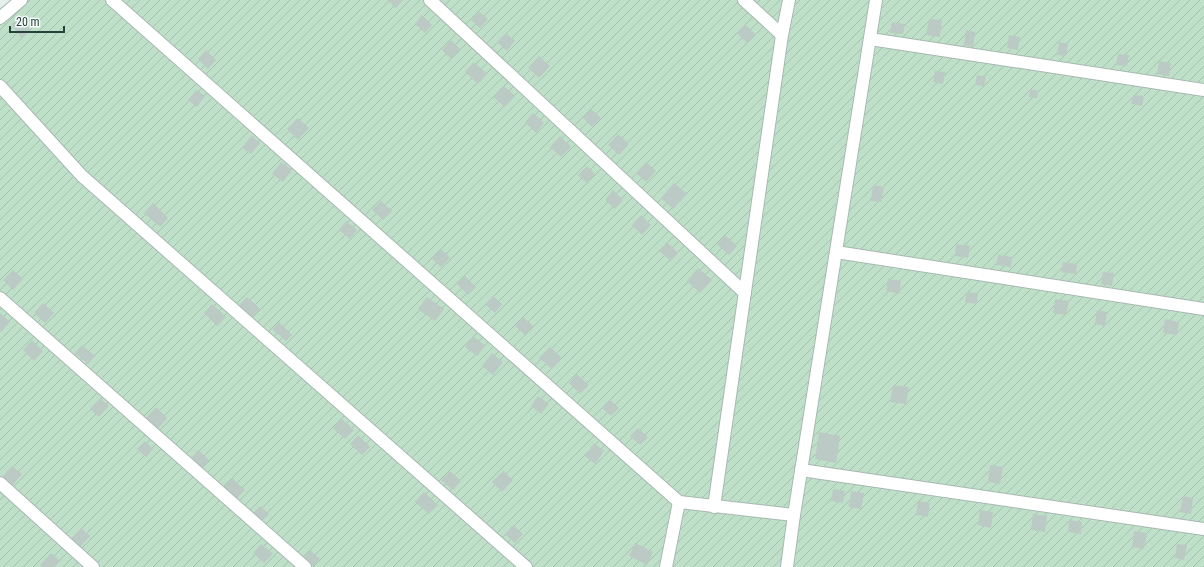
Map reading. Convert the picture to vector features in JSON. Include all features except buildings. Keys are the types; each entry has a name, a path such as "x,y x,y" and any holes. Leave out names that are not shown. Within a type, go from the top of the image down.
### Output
{"lane":[{"path":"0,18 21,0"},
{"path":"112,0 679,502 794,515"},
{"path":"430,0 745,292"},
{"path":"744,0 782,35"},
{"path":"714,507 782,35 789,0"},
{"path":"787,567 801,470 876,0"},
{"path":"870,40 1204,90"},
{"path":"0,86 82,176 526,567"},
{"path":"836,252 1204,309"},
{"path":"0,298 305,567"},
{"path":"801,470 1204,529"},
{"path":"0,483 93,567"},
{"path":"666,567 679,502"}],"green space":[{"path":"13,0 1204,0 1204,567 0,567 0,8"}]}
